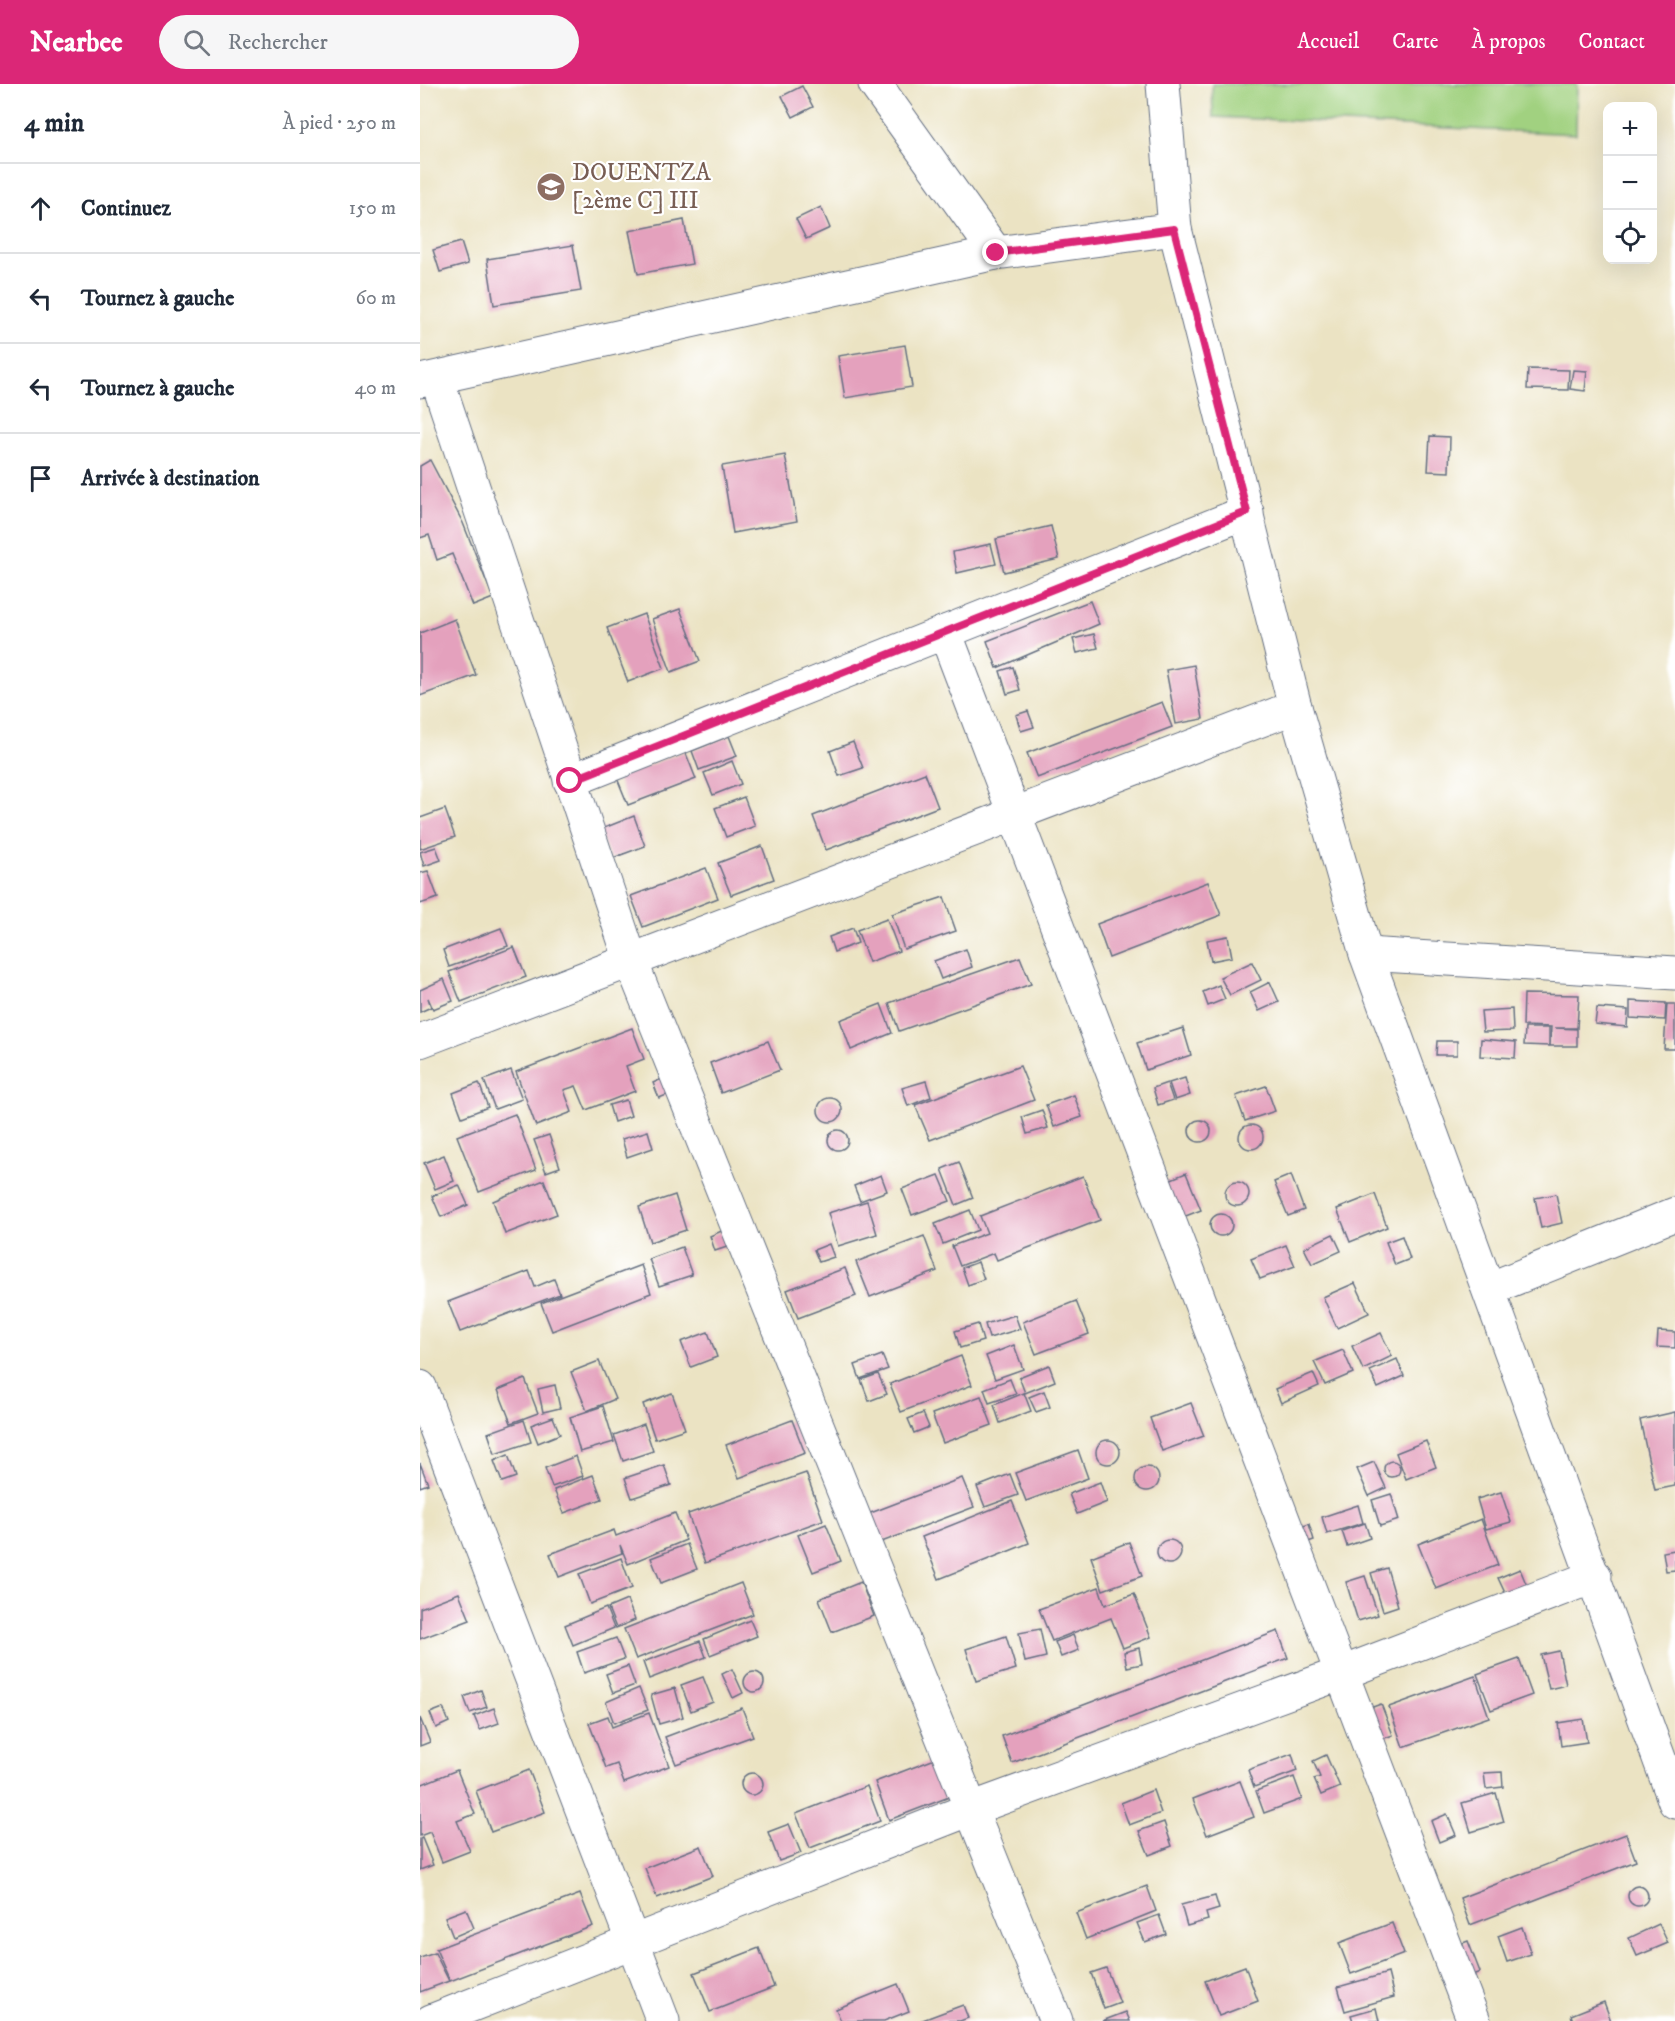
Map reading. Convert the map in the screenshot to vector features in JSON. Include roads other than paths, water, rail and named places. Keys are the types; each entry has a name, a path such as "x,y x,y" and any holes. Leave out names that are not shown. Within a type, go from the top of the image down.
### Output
{"street":[{"path":"875,84 996,253"},
{"path":"1163,84 1174,229 1295,707 1366,954 1595,1576 1675,1802"},
{"path":"1056,2021 631,961 428,380 996,253 1174,229"},
{"path":"570,781 1247,512"},
{"path":"945,632 1474,2021"},
{"path":"420,1041 1295,707"},
{"path":"1366,954 1675,973"},
{"path":"1489,1289 1675,1214"},
{"path":"420,1387 663,2021"},
{"path":"431,2021 971,1809 1342,1673 1595,1576"}],"place":[{"name":"DOUENTZA [2ème C] III","path":"551,187"}]}
